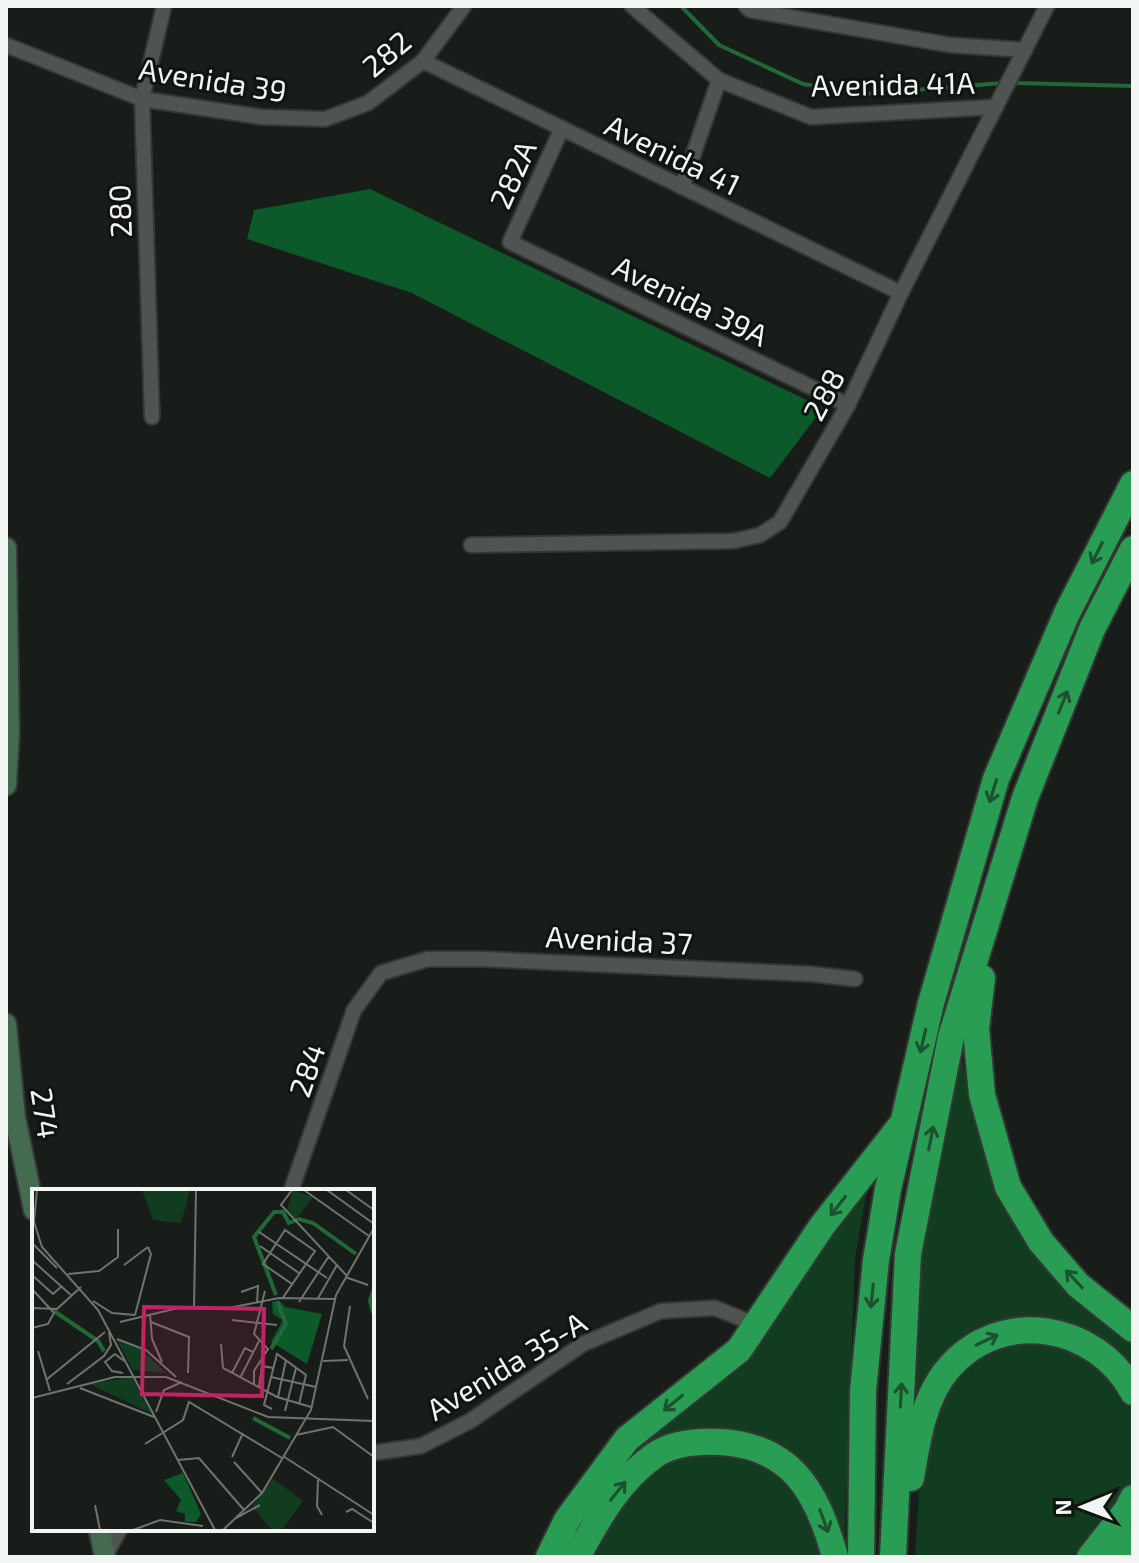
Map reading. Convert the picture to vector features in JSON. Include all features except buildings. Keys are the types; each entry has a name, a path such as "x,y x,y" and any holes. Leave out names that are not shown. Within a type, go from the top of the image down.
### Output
{"highway":[{"path":"861,1557 863,1391 873,1289 888,1189 931,1003 996,779 1067,613 1133,484"},
{"path":"896,1557 908,1254 951,1037 1025,798 1092,629 1133,549"},
{"path":"1025,798 983,971 976,1029 982,1095 1008,1187 1041,1242 1078,1285 1133,1329"},
{"path":"549,1557 567,1520 627,1439 739,1350 822,1226 904,1122"},
{"path":"896,1557 916,1446 928,1406 946,1371 969,1349 1000,1334 1034,1329 1052,1332 1092,1346 1113,1363 1133,1392"},
{"path":"577,1557 601,1513 625,1481 656,1454 680,1445 704,1441 744,1443 781,1461 797,1475 822,1513 835,1557"},
{"path":"1090,1557 1133,1498"},
{"path":"1103,1557 1133,1540"}],"street":[{"name":"280","path":"152,417 142,99 164,6"},
{"name":"282","path":"325,119 368,103 423,61 464,6"},
{"name":"Avenida 41A","path":"632,6 719,80 811,117 996,107"},
{"path":"746,6 750,10 950,45 1025,50"},
{"name":"288","path":"471,545 733,541 760,535 780,522 848,405 901,293 1047,6"},
{"name":"Avenida 39","path":"6,45 142,99 262,117 325,119"},
{"name":"Avenida 41","path":"423,61 901,293"},
{"path":"682,187 719,80"},
{"name":"282A","path":"510,242 562,128"},
{"name":"Avenida 39A","path":"510,242 848,405"},
{"path":"6,548 9,734 6,785"},
{"name":"Avenida 37","path":"381,973 428,959 480,959 811,974 855,979"},
{"name":"284","path":"292,1189 354,1010 381,973"},
{"name":"274","path":"6,1024 15,1117 32,1200"},
{"name":"Avenida 35-A","path":"374,1453 421,1446 470,1421 583,1344 661,1311 715,1308 757,1325"},
{"path":"99,1531 105,1556"},
{"path":"105,1556 119,1531"}],"green space":[{"path":"370,189 823,408 770,478 412,293 247,239 254,210"},
{"path":"961,1057 985,1148 1007,1206 1133,1338 1133,1374 1117,1355 987,1330 908,1441 922,1252"},
{"path":"870,1173 855,1258 844,1557 802,1472 673,1438 571,1557 556,1557 621,1462 750,1350"},
{"path":"1036,1338 1075,1347 1122,1386 1133,1411 1133,1479 1114,1513 1087,1545 1071,1557 915,1557 920,1477 945,1386 967,1361 1003,1342"},
{"path":"737,1450 791,1481 827,1557 586,1557 610,1513 667,1456"}],"waterway":[{"path":"681,6 719,45 803,84 865,94 1003,83"},
{"path":"1011,83 1133,86"}]}
